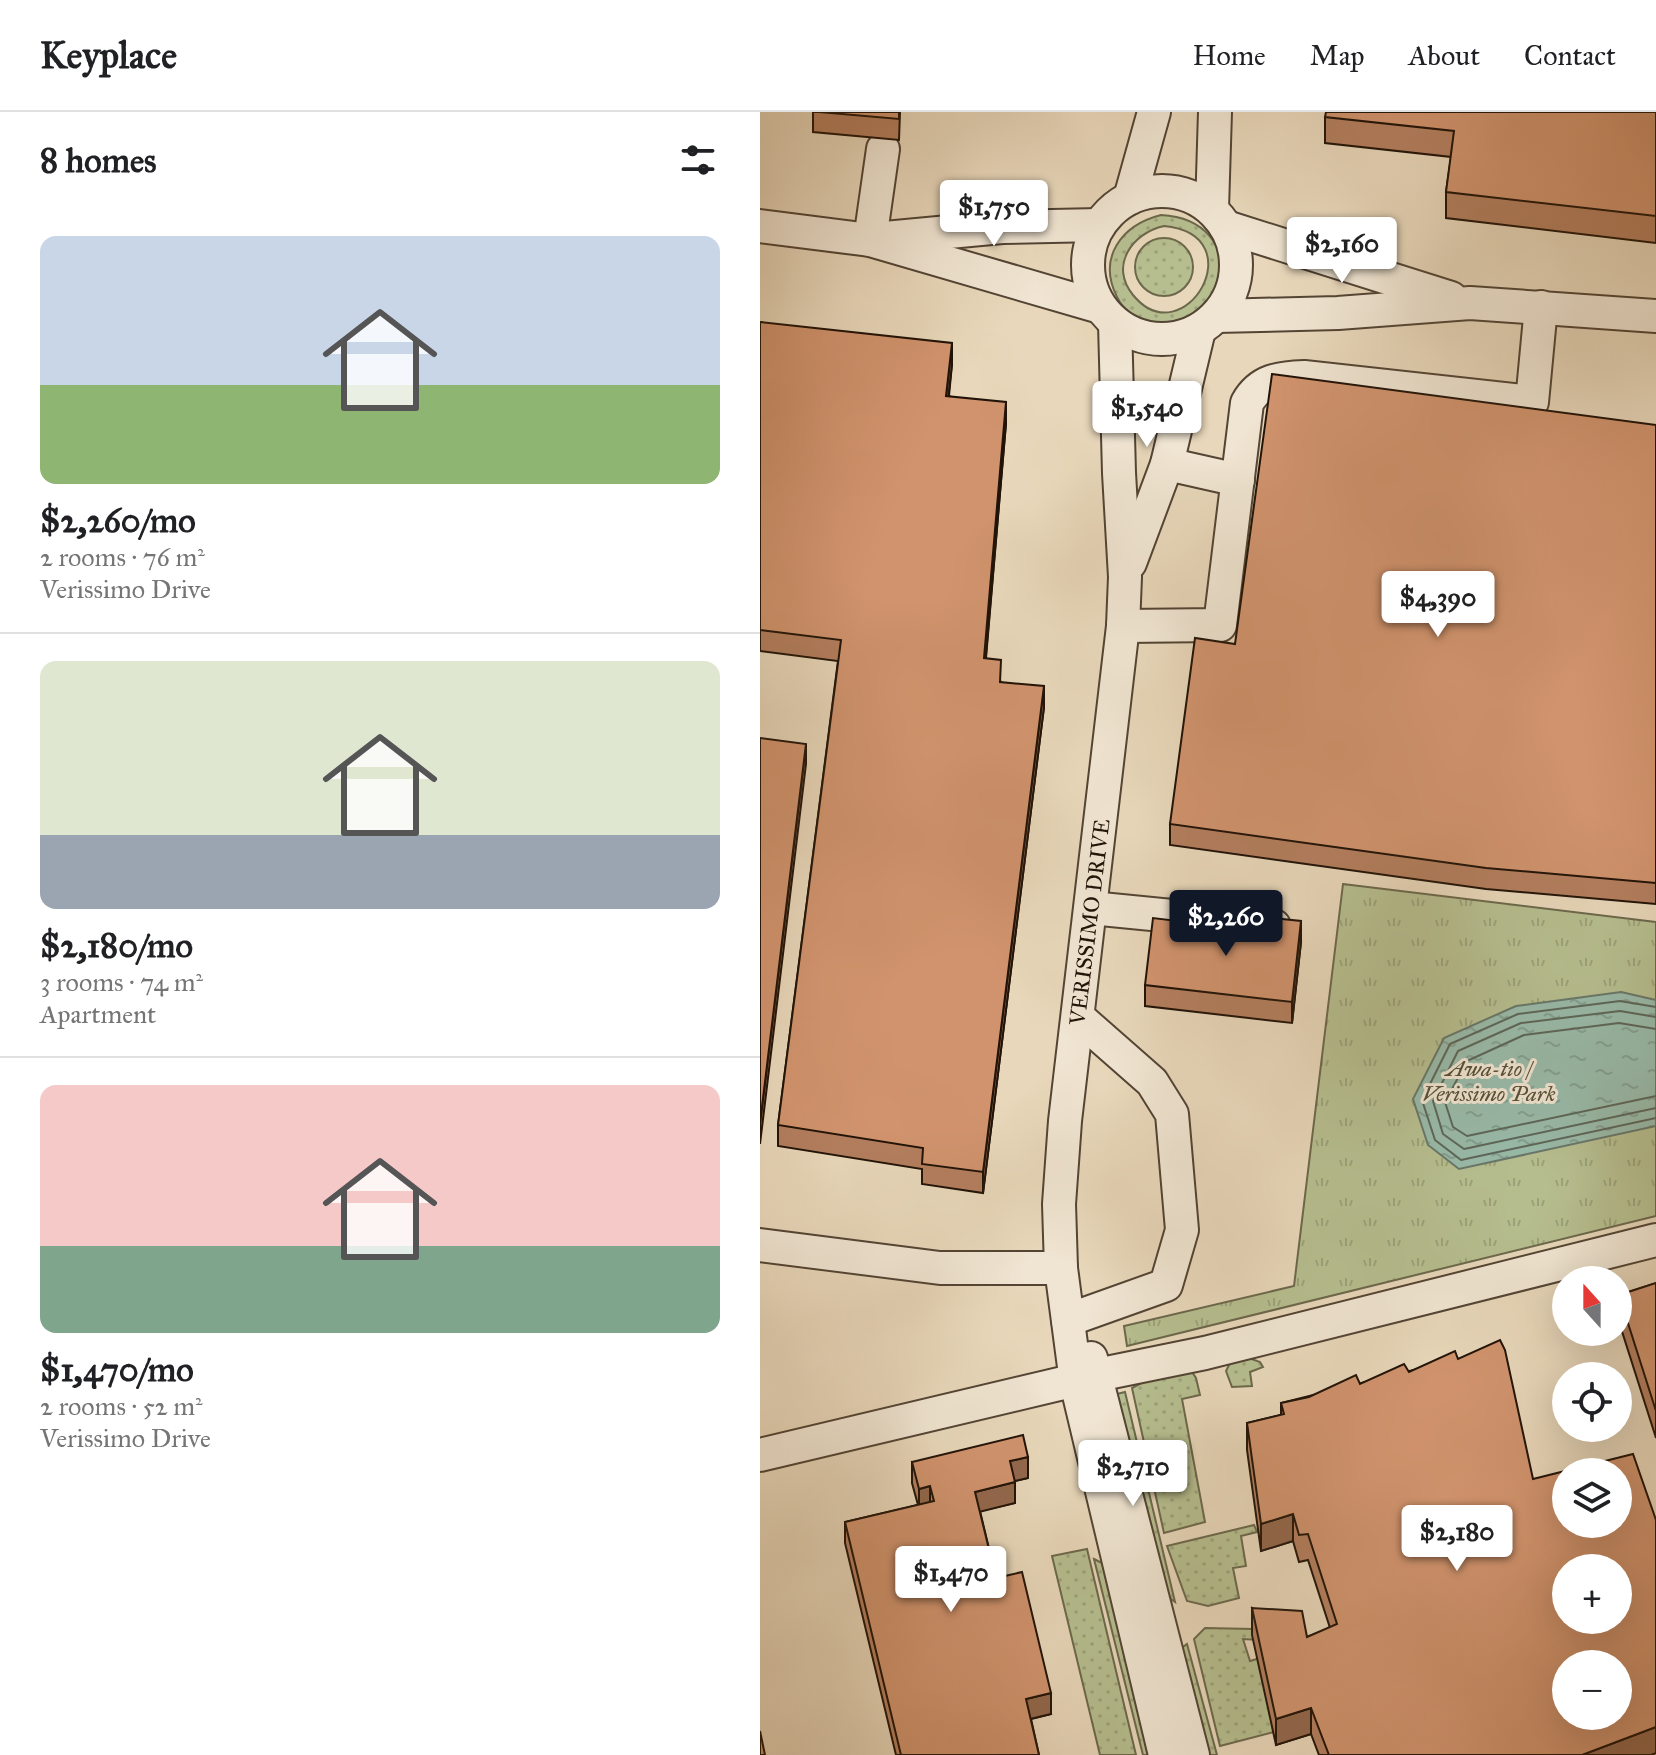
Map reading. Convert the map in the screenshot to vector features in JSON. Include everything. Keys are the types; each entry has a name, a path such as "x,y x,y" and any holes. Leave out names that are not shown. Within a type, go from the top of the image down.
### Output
{"street":[{"path":"1130,198 1154,112"},
{"path":"760,226 870,240 1108,315 1135,334 1156,339 1178,338 1207,323 1230,296 1236,273 1235,249 1219,218 1215,112"},
{"path":"870,240 883,149"},
{"path":"1108,315 1091,288 1087,266 1090,245 1099,225 1113,209 1130,198 1151,191 1173,191 1194,197 1219,218 1470,303"},
{"path":"870,240 1002,227 1099,225"},
{"path":"1207,323 1470,303 1656,316"},
{"path":"1123,626 1220,625 1247,403 1261,385 1272,380 1304,377 1532,402 1541,307"},
{"name":"VERISSIMO DRIVE","path":"1108,315 1125,577 1123,626 1065,1121 1059,1204 1061,1268 1165,1755"},
{"name":"VERISSIMO DRIVE","path":"1125,577 1167,464 1207,323"},
{"path":"1167,464 1238,480"},
{"path":"1091,908 1274,926"},
{"path":"1072,1318 1166,1285 1182,1230 1172,1114 1152,1082 1078,1017"},
{"path":"760,1455 1205,1353 1656,1240"},
{"path":"760,1245 940,1268 1061,1268"},
{"name":"VERISSIMO DRIVE","path":"1086,1379 1193,1755"}],"green space":[{"path":"1161,215 1191,222 1210,236 1220,256 1221,277 1215,298 1201,314 1181,324 1156,325 1138,319 1120,302 1112,282 1110,269 1117,245 1135,226","holes":["1164,226 1191,234 1205,249 1208,268 1202,287 1189,303 1172,312 1153,310 1133,295 1126,284 1123,273 1128,252 1142,236"]},
{"path":"1164,238 1185,246 1193,267 1185,288 1164,296 1143,288 1135,267 1143,246"},
{"name":"Awa-tio / Verissimo Park","path":"1343,884 1656,922 1656,1216 1127,1346 1124,1326 1294,1286"},
{"path":"1249,1358 1260,1362 1263,1367 1250,1372 1252,1386 1232,1387 1226,1371 1230,1363"},
{"path":"1192,1372 1200,1395 1182,1399 1205,1522 1164,1533 1132,1388 1145,1381"},
{"path":"1125,1392 1175,1602 1165,1591 1117,1394"},
{"path":"1254,1525 1257,1532 1241,1536 1246,1566 1233,1568 1239,1598 1208,1606 1187,1601 1167,1546"},
{"path":"1087,1549 1136,1755 1100,1755 1052,1556"},
{"path":"1094,1559 1102,1563 1150,1755 1143,1755"},
{"path":"1205,1628 1253,1629 1258,1640 1243,1639 1250,1661 1260,1658 1278,1731 1220,1746 1194,1639"},
{"path":"1187,1644 1217,1755 1203,1755 1179,1650"}],"water":[{"path":"1621,992 1656,1000 1656,1126 1459,1169 1428,1145 1413,1099 1444,1038 1516,1006"}],"building":[{"path":"819,112 899,112 899,119"},
{"path":"1326,112 1656,112 1656,216 1446,192 1454,131 1325,117"},
{"path":"760,322 952,343 946,396 1006,402 984,658 1001,660 1000,682 1044,686 983,1172 922,1164 923,1148 778,1125 841,640 760,630"},
{"path":"1272,374 1656,425 1656,883 1486,868 1170,824 1195,638 1235,644"},
{"path":"760,738 806,744 760,1123"},
{"path":"1245,915 1301,921 1292,1002 1145,985 1153,918 1243,929"},
{"path":"1656,1283 1656,1411 1632,1336 1632,1291"},
{"path":"1500,1340 1505,1350 1533,1479 1552,1474 1552,1538 1632,1538 1632,1458 1617,1458 1633,1454 1656,1520 1656,1727 1582,1755 1329,1755 1311,1708 1276,1719 1252,1608 1302,1611 1307,1637 1337,1624 1308,1534 1299,1535 1293,1514 1261,1524 1247,1423 1284,1414 1281,1403 1309,1397 1356,1375 1360,1384 1404,1364 1409,1372 1455,1351 1458,1359"},
{"path":"1023,1435 1028,1457 1010,1461 1015,1482 975,1492 996,1578 1022,1572 1051,1693 1026,1699 1039,1755 901,1755 845,1522 934,1501 930,1486 919,1489 912,1462"},
{"path":"760,1731 765,1755 760,1755"}]}
